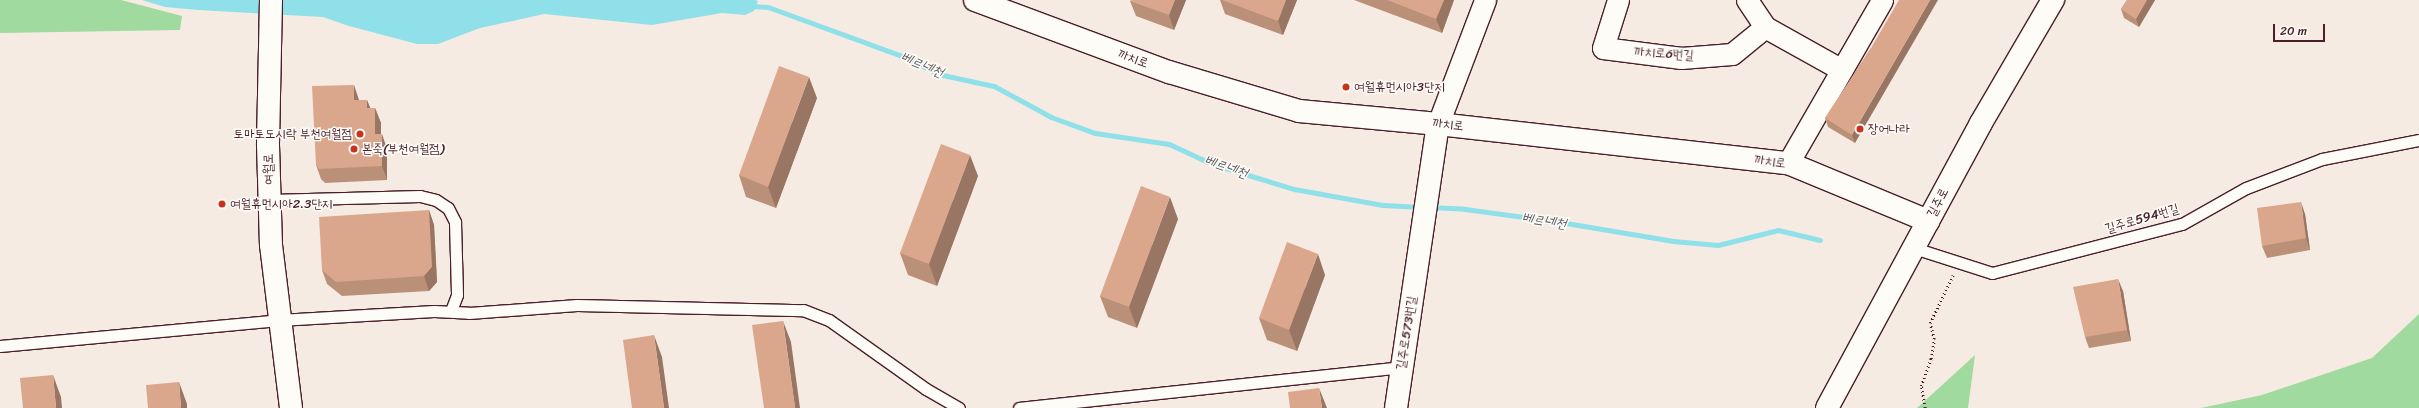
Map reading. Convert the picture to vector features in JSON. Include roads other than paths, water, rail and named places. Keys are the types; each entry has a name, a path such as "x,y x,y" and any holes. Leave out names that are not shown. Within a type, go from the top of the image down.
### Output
{"street":[{"name":"여월로","path":"271,0 269,42 269,200 279,320 291,408"},
{"name":"까치로","path":"975,0 1169,72 1298,111 1438,124 1788,163 1928,221"},
{"path":"1438,124 1485,0"},
{"name":"까치로6번길","path":"1618,0 1603,48 1681,58 1732,54 1765,27"},
{"path":"1747,0 1765,27 1842,70"},
{"path":"1788,163 1882,0"},
{"name":"길주로","path":"1827,408 1981,123 2053,0"},
{"name":"길주로573번길","path":"1396,408 1438,124"}],"lane":[{"name":"길주로594번길","path":"1914,248 1992,273 2182,224 2246,188 2322,159 2419,140"},
{"path":"269,200 420,196 436,200 448,208 455,222 457,295 451,311"},
{"path":"0,346 279,320 451,311 469,313 577,305 803,310 829,320 926,389 959,408"},
{"path":"1019,408 1402,367"}],"water":[{"path":"142,0 758,1 754,11 745,15 722,13 652,25 544,14 480,28 438,44 417,44 349,26 323,17 165,7"}],"waterway":[{"name":"베르네천","path":"750,6 768,7 905,57 938,74 994,86 1051,117 1095,133 1169,144 1212,164 1294,189 1383,205 1420,207"},
{"name":"베르네천","path":"1430,207 1465,209 1554,221 1673,241 1718,245 1778,230 1820,240"}],"place":[{"name":"여월휴먼시아3단지","path":"1346,87"},
{"name":"장어나라","path":"1860,129"},
{"name":"토마토도시락 부천여월점","path":"360,134"},
{"name":"본죽(부천여월점)","path":"354,149"},
{"name":"여월휴먼시아2.3단지","path":"222,204"}]}
